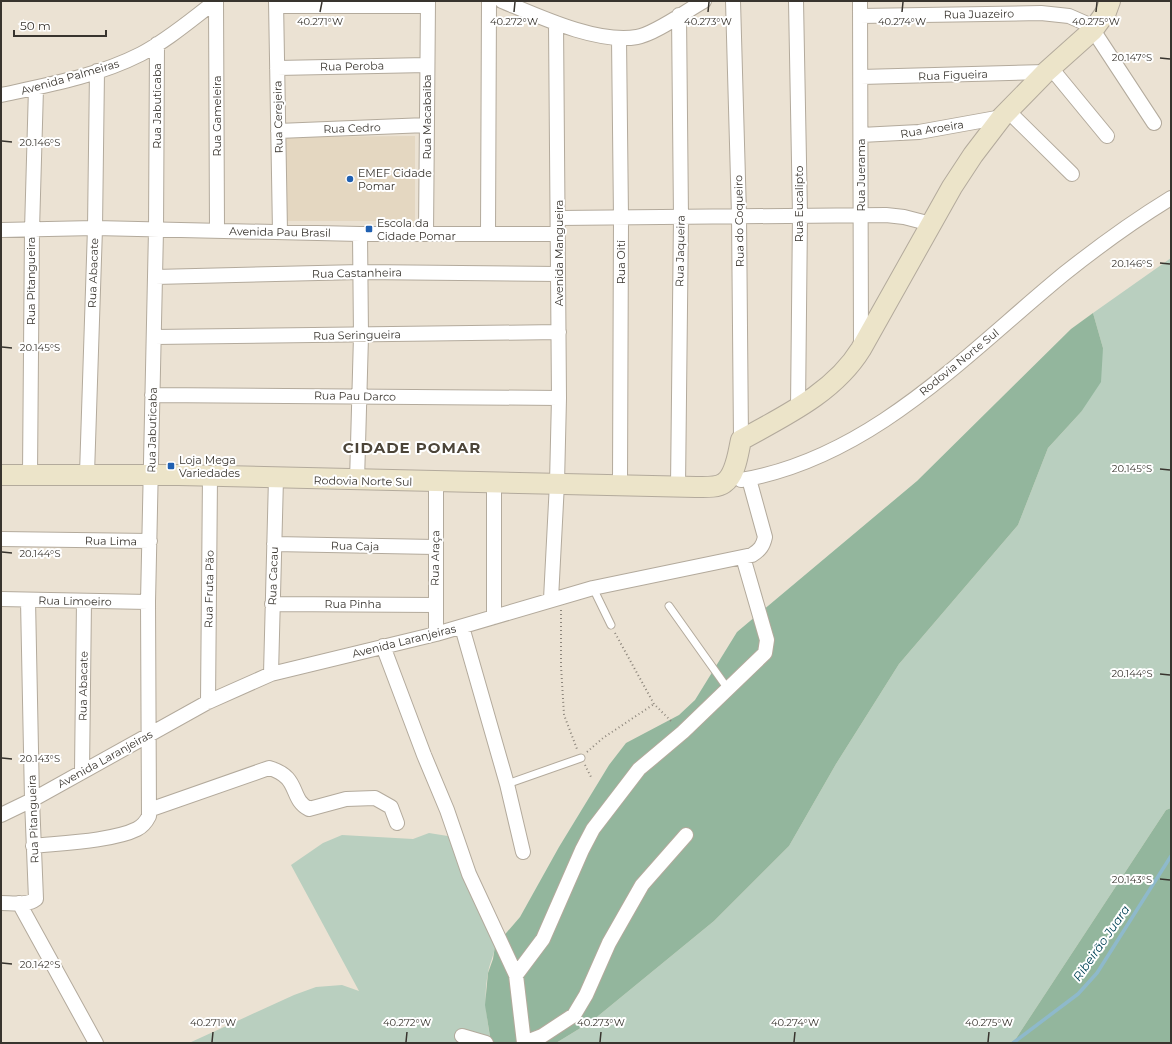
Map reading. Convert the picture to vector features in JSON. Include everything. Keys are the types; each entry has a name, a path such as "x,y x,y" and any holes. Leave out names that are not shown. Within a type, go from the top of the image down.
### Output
{"street":[{"name":"Avenida Palmeiras","path":"1,95 36,88 97,72 120,64 157,44 216,1"},
{"name":"Rua Gameleira","path":"216,1 217,230"},
{"path":"488,233 489,1"},
{"path":"502,1 556,24 619,38 637,37 649,33 704,1"},
{"name":"Rua do Coqueiro","path":"733,1 739,216 741,440"},
{"name":"Rua Eucalipto","path":"796,1 800,215 798,408"},
{"name":"Rua Juerama","path":"860,1 861,349"},
{"path":"724,483 732,472 741,440 798,408 840,377 854,362 952,187 1005,114 1048,70 1094,30 1106,12 1110,1"},
{"path":"276,3 427,4"},
{"name":"Rua Cerejeira","path":"276,3 280,232"},
{"name":"Rua Macabaiba","path":"426,233 427,4"},
{"name":"Rua Juazeiro","path":"860,16 1041,13 1069,16 1085,23 1094,30"},
{"name":"Rua Jaqueira","path":"678,487 681,218 679,15"},
{"name":"Avenida Mangueira","path":"551,599 558,483 559,398 556,24"},
{"path":"1094,30 1154,123"},
{"name":"Rua Oiti","path":"619,38 621,218 620,485"},
{"name":"Rua Jabuticaba","path":"149,813 148,602 156,230 157,44"},
{"name":"Rua Peroba","path":"277,68 427,65"},
{"path":"1048,70 1107,136"},
{"name":"Rua Figueira","path":"861,78 1048,70"},
{"name":"Rua Abacate","path":"87,474 95,228 97,72"},
{"name":"Rua Pitangueira","path":"30,475 32,230 36,88"},
{"path":"1005,114 1072,174"},
{"name":"Rua Aroeira","path":"861,135 919,132 1005,114"},
{"name":"Rua Cedro","path":"278,131 427,125"},
{"name":"Rodovia Norte Sul","path":"1,475 87,474 210,476 357,481 494,484 558,483 678,487 714,486 749,479 806,461 838,448 889,417 986,341 1066,273 1147,212 1171,198"},
{"path":"558,218 681,218 861,214 896,216 931,224"},
{"name":"Avenida Pau Brasil","path":"1,230 95,228 360,234 558,234"},
{"path":"357,481 361,272 360,234"},
{"name":"Rua Castanheira","path":"155,277 361,272 558,274"},
{"name":"Rua Seringueira","path":"154,337 360,336 559,332"},
{"name":"Rua Pau Darco","path":"152,395 559,398"},
{"name":"Rua Fruta Pão","path":"208,702 210,476"},
{"name":"Rua Cacau","path":"271,674 276,478"},
{"name":"Avenida Laranjeiras","path":"1,815 32,800 208,702 271,674 436,634 551,599 593,588 743,557 758,551 763,545 765,537 749,479"},
{"name":"Rua Araça","path":"436,482 436,634"},
{"path":"494,484 494,617"},
{"name":"Rua Lima","path":"1,539 150,541"},
{"name":"Rua Caja","path":"274,544 436,547"},
{"path":"516,975 543,939 582,850 593,829 639,769 683,732 763,656 768,645 743,557"},
{"name":"Rua Limoeiro","path":"1,599 148,602"},
{"name":"Rua Pitangueira","path":"19,903 32,902 36,899 33,846 28,600"},
{"name":"Rua Abacate","path":"82,772 84,601"},
{"name":"Rua Pinha","path":"272,604 435,605"},
{"path":"462,627 507,784 523,852"},
{"path":"383,646 424,755 447,810 469,874 516,975 524,1043 542,1036 574,1015 586,995 609,943 642,885 686,835"},
{"path":"33,846 80,841 131,831 142,826 149,813 269,768 284,773 291,783 302,806 309,809 346,799 375,798 391,807 397,823"},
{"path":"1,903 19,903 96,1043"},
{"path":"462,1036 486,1043"}],"lane":[{"path":"593,588 611,626"},
{"path":"670,606 728,689"},
{"path":"507,784 582,758"}],"path":[{"path":"551,599 558,604 561,610 561,666 564,715 569,732 592,779"},
{"path":"611,626 654,704 683,732"},
{"path":"582,758 603,738 654,704"}],"shaded area":[{"name":"EMEF Cidade Pomar","path":"415,136 415,221 284,221 284,137"}],"green space":[{"path":"1171,258 1171,808 1166,810 1013,1043 556,1043 592,1021 714,921 789,846 836,764 899,664 1018,525 1048,448 1081,412 1103,348 1093,313"},
{"path":"1093,313 1103,348 1101,382 1081,412 1048,448 1018,525 899,664 836,764 789,846 714,921 592,1021 556,1043 491,1043 485,1005 488,973 493,959 495,946 520,917 559,847 609,765 626,743 679,715 695,700 737,632 917,481 1071,329"},
{"path":"1171,808 1171,1043 1013,1043 1166,810"},
{"path":"429,833 454,837 495,946 486,991 487,1017 491,1043 189,1043 294,995 316,987 342,985 359,991 291,865 323,843 342,835 413,839"}],"waterway":[{"name":"Ribeirão Juara","path":"1013,1043 1078,994 1097,973 1171,856"}],"place":[{"name":"EMEF Cidade Pomar","path":"350,179"},
{"name":"Escola da Cidade Pomar","path":"369,229"},
{"name":"Loja Mega Variedades","path":"171,466"}],"district":[{"name":"CIDADE POMAR","path":"412,447"}]}
